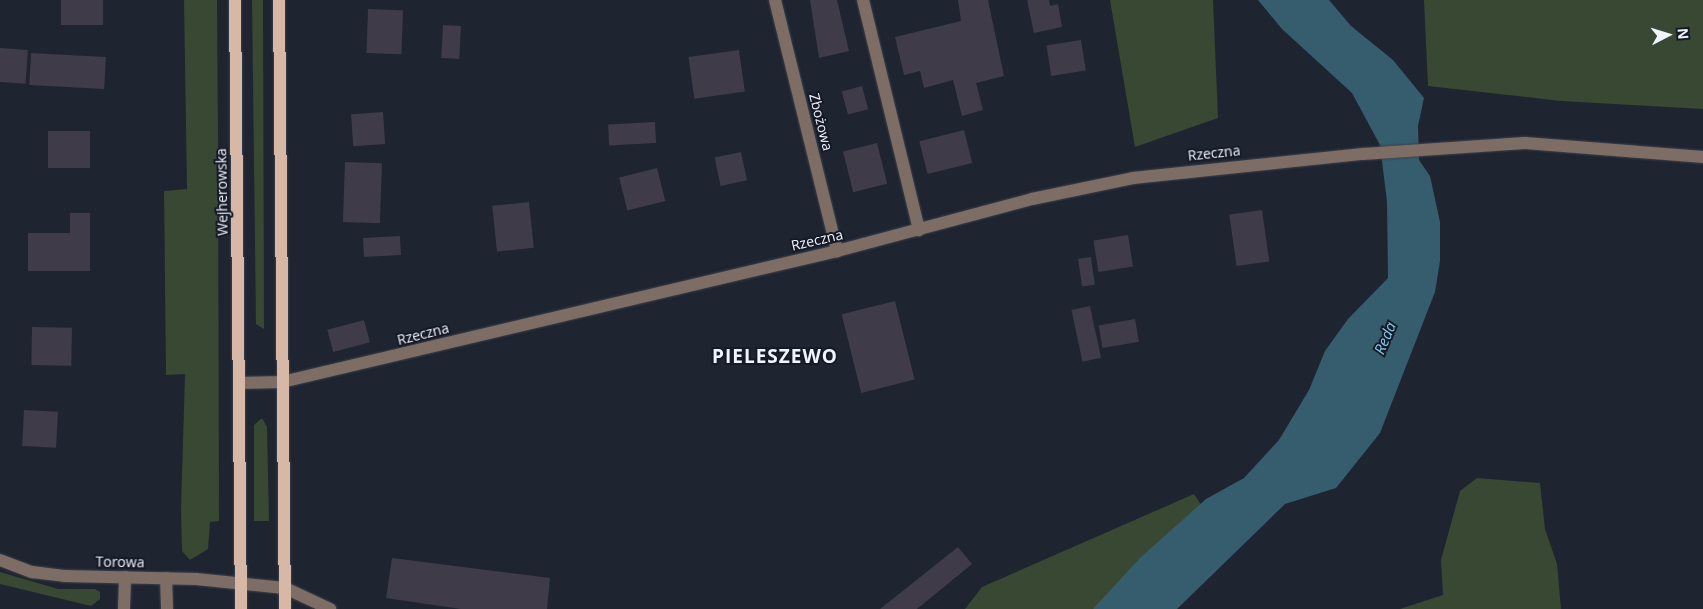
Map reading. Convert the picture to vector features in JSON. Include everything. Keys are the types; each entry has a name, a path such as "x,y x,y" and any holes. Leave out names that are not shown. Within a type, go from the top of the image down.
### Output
{"main road":[{"name":"Wejherowska","path":"235,0 241,609"},
{"path":"279,0 284,609"}],"street":[{"name":"Zbożowa","path":"775,0 837,251"},
{"path":"863,0 919,230"},
{"name":"Rzeczna","path":"282,382 837,251 1032,199 1133,178 1363,154 1525,143 1703,157"},
{"path":"239,383 282,382"},
{"name":"Torowa","path":"0,560 32,572 166,578 240,586"},
{"path":"124,609 125,577"},
{"path":"166,578 167,609"},
{"path":"240,586 284,588 330,609"}],"green space":[{"path":"184,0 217,0 219,521 210,522 208,549 190,560 182,551 181,509 185,374 166,375 164,191 187,189"},
{"path":"252,0 263,0 264,329 256,324"},
{"path":"1110,0 1213,0 1218,118 1135,147"},
{"path":"1424,0 1703,0 1703,109 1561,101 1428,86"},
{"path":"262,418 267,427 269,521 254,521 254,425"},
{"path":"1477,478 1540,483 1545,529 1557,564 1561,609 1400,609 1443,595 1441,560 1460,491"},
{"path":"1194,494 1211,520 1173,609 965,609 982,587"},
{"path":"0,572 58,589 95,589 100,592 100,599 91,606 0,584"}],"water":[{"name":"Reda","path":"1258,0 1329,0 1351,26 1393,60 1424,98 1418,126 1419,160 1430,176 1440,222 1440,261 1435,292 1380,433 1336,488 1285,504 1177,609 1093,609 1140,558 1206,499 1244,478 1279,440 1309,390 1325,351 1348,319 1388,278 1387,202 1380,145 1352,93 1282,29"}],"building":[{"path":"61,0 103,0 103,25 61,25"},
{"path":"810,0 837,0 849,51 819,58"},
{"path":"958,0 988,0 1004,76 976,83 983,110 962,116 953,80 924,88 920,71 904,75 895,37 961,21"},
{"path":"1027,0 1049,0 1050,6 1058,4 1062,27 1034,33"},
{"path":"368,9 403,10 401,54 366,53"},
{"path":"443,25 461,26 459,59 441,58"},
{"path":"1081,40 1086,71 1051,76 1046,45"},
{"path":"0,48 28,50 26,84 0,82"},
{"path":"739,50 745,92 694,99 688,57"},
{"path":"31,53 106,57 104,89 29,85"},
{"path":"862,86 868,109 848,115 842,91"},
{"path":"383,112 385,144 353,146 351,114"},
{"path":"655,122 656,143 609,145 608,124"},
{"path":"964,130 972,163 928,174 919,141"},
{"path":"48,131 90,131 90,168 48,168"},
{"path":"877,143 887,184 853,192 843,151"},
{"path":"741,152 747,180 721,186 715,158"},
{"path":"345,162 382,163 380,223 343,222"},
{"path":"657,168 665,201 627,210 619,177"},
{"path":"529,202 534,248 497,252 492,206"},
{"path":"1262,210 1269,261 1237,266 1229,215"},
{"path":"70,213 90,213 90,271 28,271 28,233 70,233"},
{"path":"1128,235 1133,267 1098,272 1093,240"},
{"path":"400,236 401,255 364,257 363,238"},
{"path":"1091,257 1095,285 1082,287 1078,259"},
{"path":"895,301 915,380 861,393 842,314"},
{"path":"1090,306 1101,358 1082,362 1071,310"},
{"path":"1135,319 1139,342 1103,348 1099,325"},
{"path":"364,320 370,342 333,352 327,330"},
{"path":"32,327 72,328 71,366 31,365"},
{"path":"24,410 58,412 56,448 22,446"},
{"path":"958,547 972,564 917,609 880,609"},
{"path":"392,558 550,578 547,609 461,609 386,598"}],"district":[{"name":"PIELESZEWO","path":"775,357"}]}
